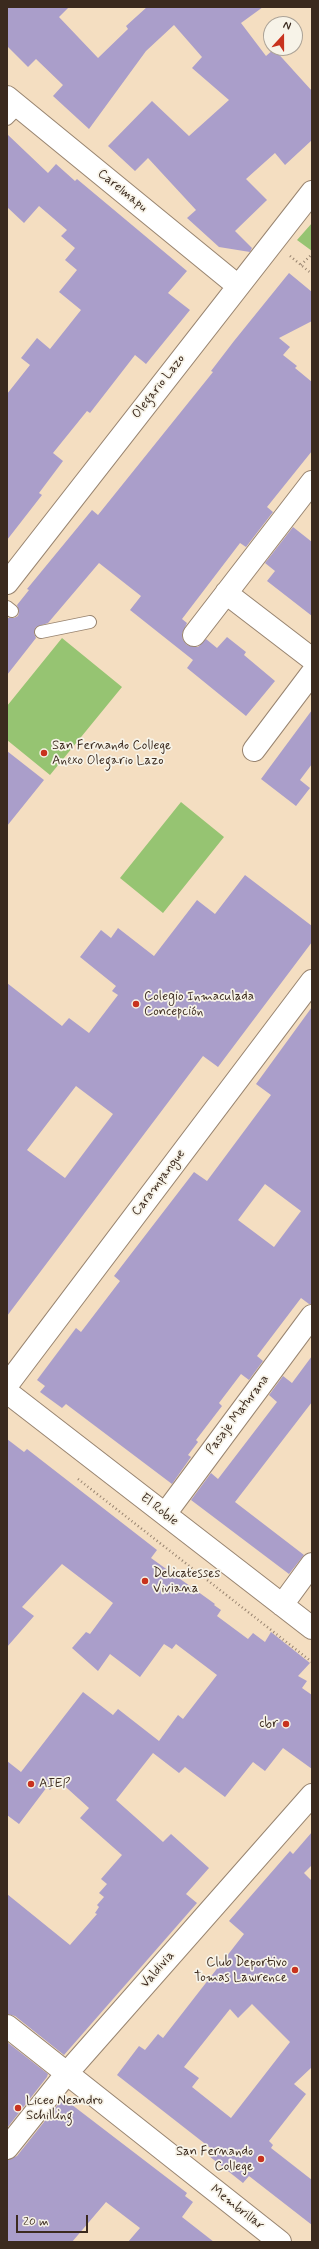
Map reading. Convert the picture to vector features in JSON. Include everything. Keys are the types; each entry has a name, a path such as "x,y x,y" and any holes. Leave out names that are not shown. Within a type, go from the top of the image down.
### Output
{"street":[{"name":"Carelmapu","path":"11,108 238,286"},
{"name":"Olegario Lazo","path":"7,583 312,192"},
{"path":"194,635 312,482"},
{"path":"226,593 312,659"},
{"path":"254,750 312,673"},
{"name":"Carampangue","path":"7,1385 312,981"},
{"name":"Pasaje Maturana","path":"165,1514 312,1316"},
{"name":"El Roble","path":"7,1392 312,1628"},
{"path":"282,1605 312,1564"},
{"name":"Valdivia","path":"7,2148 67,2073 312,1795"},
{"name":"Membrillar","path":"7,2026 280,2242"}],"lane":[{"path":"41,632 90,622"}],"path":[{"path":"301,265 312,254"},
{"path":"76,1477 312,1662"}],"green space":[{"path":"312,223 312,251 297,240"},
{"path":"62,638 122,687 50,775 7,740 7,706"},
{"path":"181,802 224,837 163,913 120,878"}],"building":[{"path":"7,7 69,7 59,17 98,58 128,29 126,26 147,7 263,7 241,23 263,52 263,56 280,56 312,91 312,140 285,165 275,153 246,179 267,200 235,231 252,248 250,252 219,247 187,218 196,210 148,158 135,171 108,146 152,101 189,136 229,100 192,68 202,57 174,25 146,51 89,129 53,96 63,85 36,59 28,67 7,46"},
{"path":"7,134 48,173 56,164 75,181 77,179 187,271 168,293 190,310 146,364 135,355 90,413 87,411 53,453 63,461 39,493 42,495 7,540 7,394 30,365 21,358 37,338 50,349 81,310 59,292 77,270 65,260 75,248 61,236 67,230 39,206 24,223 7,207"},
{"path":"289,273 312,292 312,321 279,338 290,347 283,355 297,366 295,368 312,382 312,451 267,507 273,512 246,547 240,543 182,619 187,623 182,634 183,640 187,645 198,647 206,639 217,648 227,637 246,652 244,655 275,681 246,716 187,668 193,660 130,610 141,596 99,563 48,623 36,627 34,633 36,638 7,675 7,618 14,618 18,616 19,612 17,605 29,590 27,589 92,510 98,515 213,372 211,371"},
{"path":"293,527 312,542 312,616 267,581 275,571 265,563"},
{"path":"312,710 312,764 300,780 310,788 296,806 261,779"},
{"path":"7,751 44,780 7,826"},
{"path":"245,875 312,926 312,942 218,1067 203,1056 7,1316 7,983 62,1026 69,1018 89,1033 118,995 112,991 116,986 80,957 101,930 111,938 118,928 154,956 197,900 215,914","holes":["76,1086 113,1114 65,1178 27,1150"]},
{"path":"312,1007 312,1304 309,1304 301,1298 257,1356 263,1361 249,1380 241,1374 219,1403 222,1406 196,1440 198,1442 188,1455 191,1457 172,1484 66,1404 62,1408 40,1392 45,1386 37,1380 76,1328 81,1332 120,1281 114,1276 194,1172 207,1181 271,1095 256,1084","holes":["265,1184 301,1211 274,1247 238,1220"]},
{"path":"312,1356 312,1402 235,1502 304,1555 289,1574 191,1500 211,1473 218,1479 277,1402 269,1395 283,1376 292,1383"},
{"path":"7,1439 24,1452 27,1449 157,1550 151,1558 215,1604 214,1605 221,1610 217,1616 248,1639 253,1633 265,1642 271,1632 310,1663 298,1676 307,1681 302,1688 312,1695 312,1769 283,1748 265,1771 253,1762 225,1797 185,1767 179,1773 153,1753 116,1800 163,1842 171,1834 209,1868 186,1894 197,1903 64,2055 15,2016 7,2014 7,1894 70,1945 97,1914 95,1913 99,1907 97,1905 104,1897 99,1893 107,1884 101,1879 122,1855 80,1818 89,1808 58,1780 50,1790 47,1787 19,1824 7,1815 7,1761 21,1772 83,1692 113,1715 118,1709 159,1741 178,1715 183,1719 217,1675 176,1644 172,1649 164,1644 140,1677 110,1654 98,1671 72,1648 86,1632 90,1634 113,1603 62,1564 22,1607 34,1616 7,1647"},
{"name":"San Fernando College","path":"312,1832 312,1865 304,1873 312,1881 312,2067 294,2084 306,2094 269,2141 273,2145 271,2148 312,2180 312,2225 249,2176 243,2183 209,2156 213,2150 117,2075 139,2046 145,2050 158,2034 163,2038 244,1934 229,1921 290,1851 293,1854","holes":["252,2004 290,2042 231,2118 192,2087 199,2078 184,2067 230,2009 238,2018"]},
{"name":"Liceo Neandro Schilling","path":"7,2042 48,2074 7,2128"},
{"path":"63,2098 187,2193 185,2196 193,2202 182,2217 214,2242 128,2242 140,2228 106,2202 72,2242 7,2242 7,2160 17,2156"}],"place":[{"name":"San Fernando College Anexo Olegario Lazo","path":"44,753"},
{"name":"Colegio Inmaculada Concepción","path":"136,1004"},
{"name":"Delicatesses Viviana","path":"145,1581"},
{"name":"cbr","path":"286,1724"},
{"name":"AIEP","path":"31,1784"},
{"name":"Club Deportivo Tomas Lawrence","path":"295,1970"},
{"name":"Liceo Neandro Schilling","path":"18,2108"},
{"name":"San Fernando College","path":"261,2159"}]}
